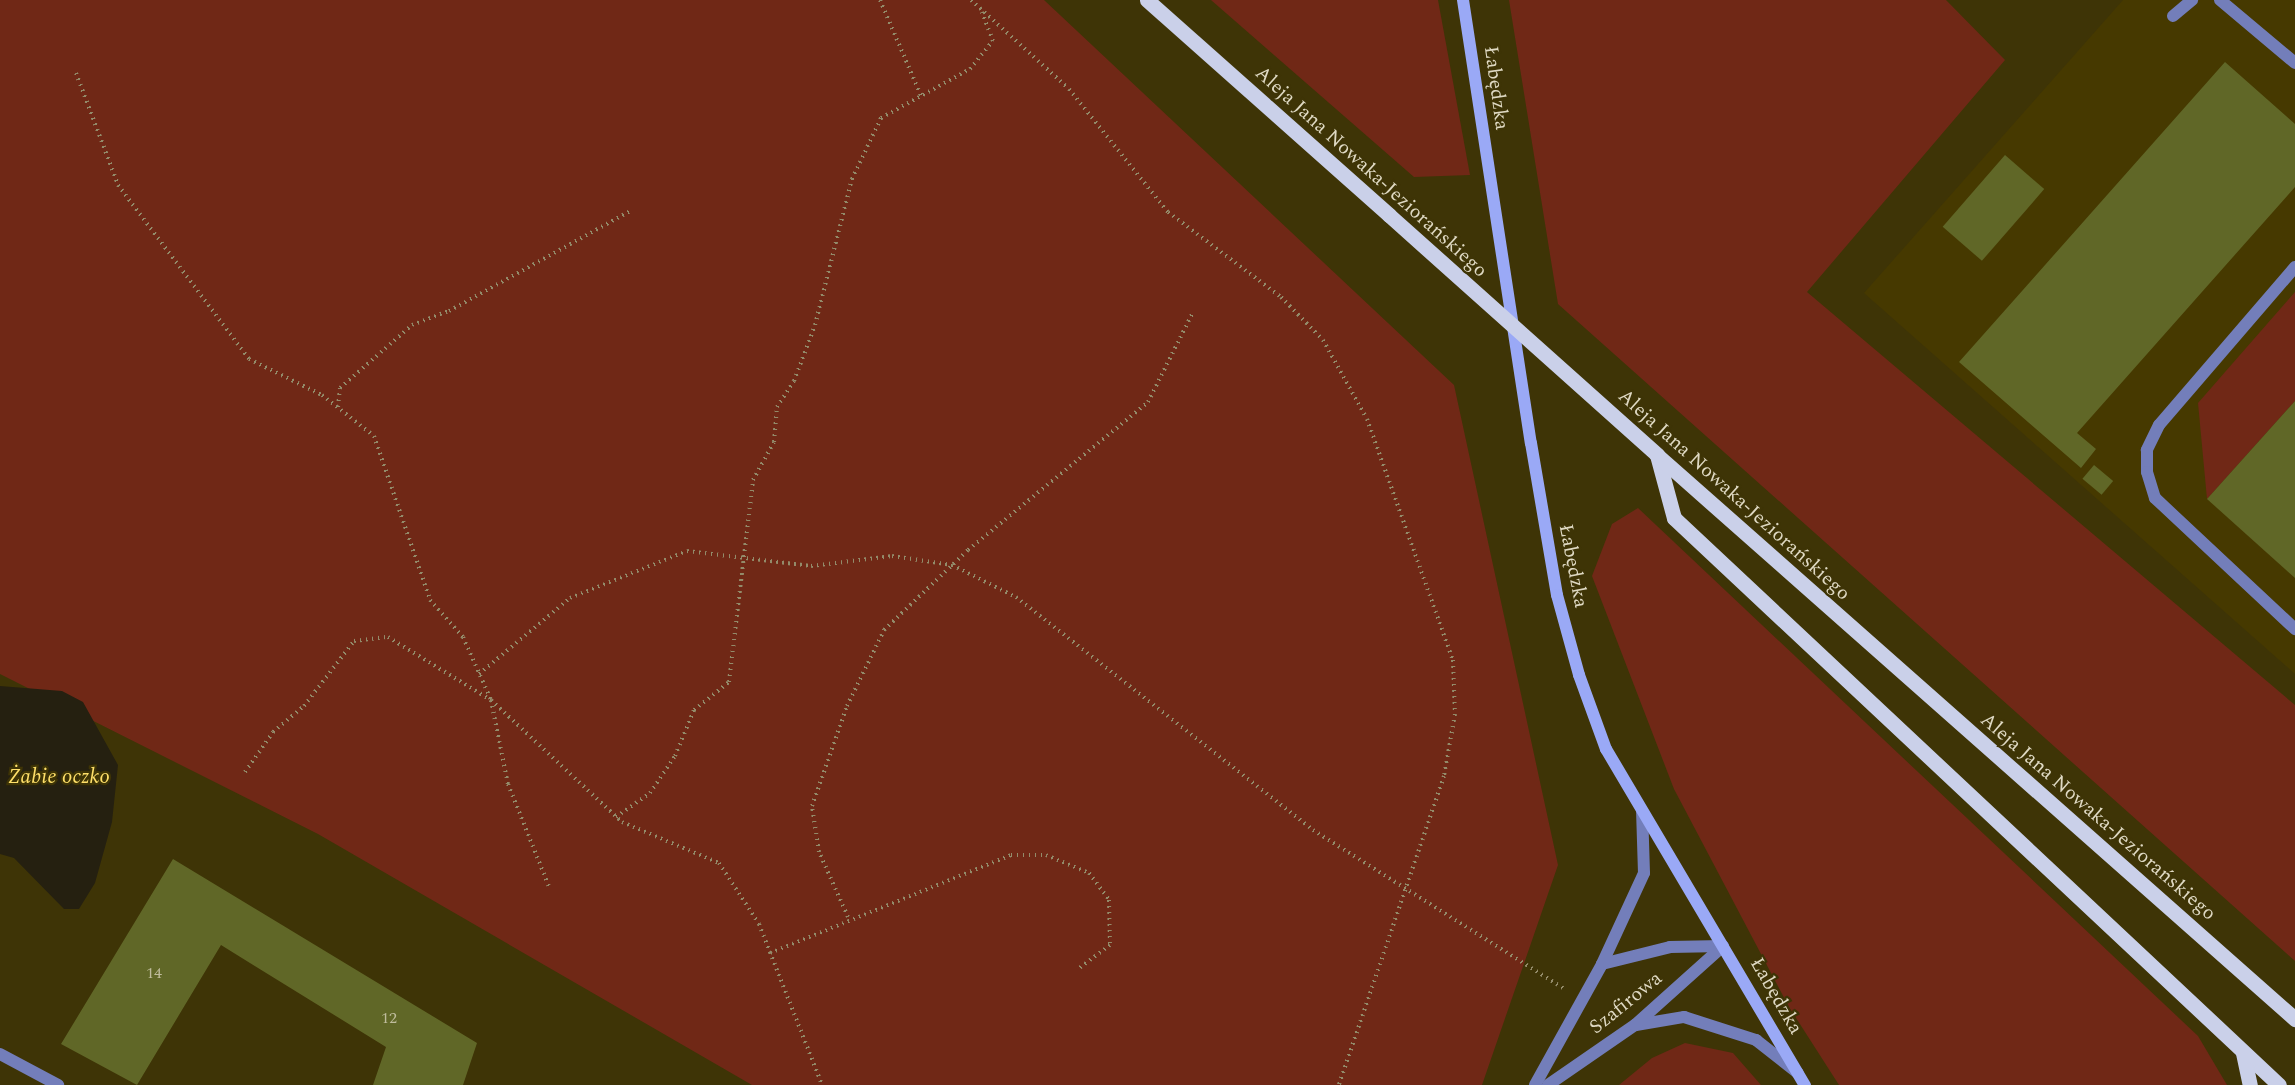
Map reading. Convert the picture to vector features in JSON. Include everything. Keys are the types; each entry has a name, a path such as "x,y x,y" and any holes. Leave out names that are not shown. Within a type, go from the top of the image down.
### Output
{"main road":[{"name":"Aleja Jana Nowaka-Jeziorańskiego","path":"1147,0 2295,1019"},
{"path":"1657,455 1674,518 2279,1085"},
{"path":"2243,1053 2250,1085"}],"street":[{"name":"Łabędzka","path":"1463,0 1557,594 1606,749 1802,1079"},
{"path":"2173,16 2192,0"},
{"path":"2220,0 2295,63"},
{"path":"2295,267 2159,425 2147,450 2147,472 2155,498 2295,629"},
{"path":"1535,1085 1602,964 1644,873 1642,811"},
{"path":"1602,964 1670,947 1723,946"},
{"name":"Szafirowa","path":"1548,1085 1635,1026 1723,946"},
{"path":"1635,1026 1684,1017 1756,1040 1802,1079"},
{"path":"0,1054 58,1085"}],"path":[{"path":"880,0 922,98"},
{"path":"971,0 1069,89 1168,212 1304,318 1367,419 1452,660 1456,695 1444,776 1339,1085"},
{"path":"616,817 650,793 675,756 694,710 729,682 753,480 774,442 777,406 794,381 815,325 852,180 881,118 922,98 970,69 993,41 981,10"},
{"path":"76,73 118,185 249,358 338,408 374,436 430,600 463,638 491,700 508,784 550,889"},
{"path":"338,408 340,388 412,325 449,311 632,210"},
{"path":"848,917 819,852 812,806 824,762 884,630 952,565 1148,402 1192,314"},
{"path":"479,674 570,598 620,575 687,551 811,566 892,556 952,565 1016,597 1313,830 1572,994"},
{"path":"245,772 273,732 304,706 354,641 388,637 491,700 616,817 719,863 759,924 822,1085"},
{"path":"770,953 829,931 848,917 1011,855 1046,855 1089,873 1109,900 1110,945 1079,968"}],"shaded area":[{"path":"0,0 1044,0 1454,385 1558,865 1482,1085 752,1085 318,834 0,674"},
{"path":"1211,0 1438,0 1470,175 1414,177"},
{"path":"1509,0 1946,0 2005,60 1807,292 2295,705 2295,961 1558,304"},
{"path":"2123,0 2295,0 2295,674 1864,293"},
{"path":"2295,292 2295,401 2207,499 2198,403"},
{"path":"1638,508 2198,1036 2227,1085 1839,1085 1789,1007 1674,789 1592,576 1612,524"},
{"path":"1685,1043 1733,1053 1761,1085 1619,1085 1652,1058"}],"water":[{"name":"Żabie oczko","path":"0,686 62,691 83,702 118,765 112,822 95,883 79,909 64,909 14,858 0,854"}],"building":[{"path":"2225,62 2295,124 2295,187 2077,433 2096,449 2081,468 1959,362"},
{"path":"2005,155 2044,189 1982,261 1943,227"},
{"path":"2295,401 2295,578 2207,499"},
{"path":"2094,465 2113,481 2102,495 2082,479"},
{"path":"173,859 477,1043 463,1085 373,1085 386,1047 221,945 137,1085 61,1044"}]}
